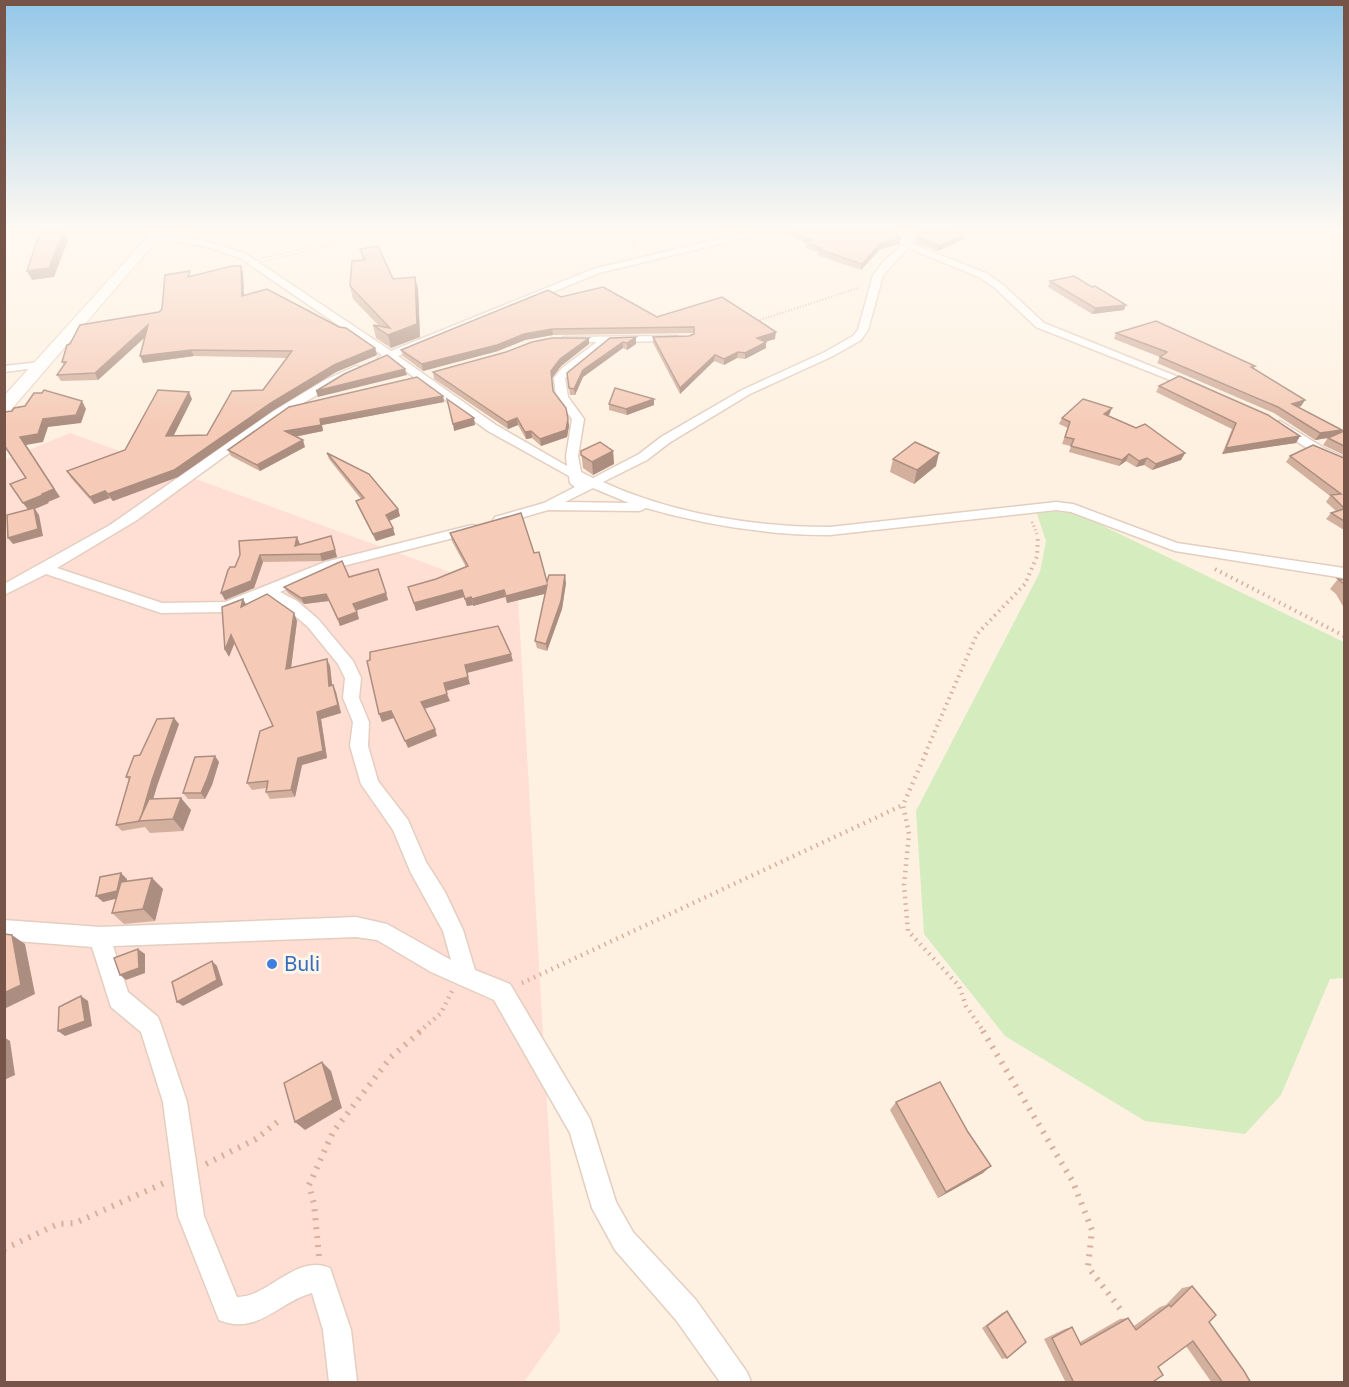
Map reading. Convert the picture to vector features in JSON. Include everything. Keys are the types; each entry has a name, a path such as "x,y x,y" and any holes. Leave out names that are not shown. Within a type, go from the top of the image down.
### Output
{"street":[{"path":"4,407 101,297"},
{"path":"304,297 492,428 573,473 624,497 653,506 734,524 793,531 830,531 1056,506 1072,508 1175,547 1344,573"},
{"path":"4,590 46,569 147,507 324,384 533,297"},
{"path":"46,569 160,608 225,607 330,566 465,531 547,506 643,457 665,440 746,392 829,354 857,338 863,330 872,297"},
{"path":"1008,297 1026,316 1040,325 1131,361 1158,369 1209,392"},
{"path":"552,340 688,337"},
{"path":"565,497 575,488 572,456 578,419 564,404 560,395 559,378 607,339"},
{"path":"4,369 40,365"},
{"path":"279,414 319,402"},
{"path":"1269,417 1320,451 1344,461"},
{"path":"547,506 653,506"},
{"path":"267,591 292,605 313,622 345,661 353,678 351,698 361,722 359,746 370,784 401,826 418,867 438,899 453,930 467,978"},
{"path":"4,930 34,934 100,937 356,927 380,931 467,978 502,992 581,1128 605,1208 624,1240 686,1310 736,1383"},
{"path":"100,937 120,999 150,1025 175,1102 191,1216 230,1310 249,1311 296,1284 321,1277 337,1330 343,1383"}],"path":[{"path":"748,324 774,317 826,297"},
{"path":"1026,510 1038,535 1037,556 1025,584 977,634 903,805 909,834 904,885 908,931 958,986 966,1006 1002,1061 1072,1182 1092,1230 1089,1267 1121,1310"},
{"path":"1212,568 1259,590 1344,636"},
{"path":"502,992 903,805"},
{"path":"321,1277 314,1204 309,1185 333,1132 391,1057 441,1013 448,995 467,978"},
{"path":"4,1249 58,1224 75,1223 186,1174 256,1139 281,1119"}],"shaded area":[{"name":"Buli","path":"70,433 518,597 560,1331 524,1382 5,1382 5,460"}],"green space":[{"path":"1036,511 1076,513 1344,642 1344,978 1330,979 1281,1095 1245,1134 1145,1121 1005,1036 924,934 916,811 1040,572 1046,541"}],"building":[{"path":"163,297 282,297 339,327 346,328 375,348 334,365 271,403 174,470 108,494 105,491 90,497 67,471 125,450 158,390 189,392 166,436 207,435 232,391 263,390 292,351 191,350 140,356 148,325 95,373 57,375 66,362 62,362 67,345 70,344 80,325 159,312 162,309"},
{"path":"360,297 416,297 417,324 388,335 373,325 390,328"},
{"path":"532,297 621,297 657,317 722,297 776,332 757,338 766,342 745,353 738,352 724,359 715,355 680,388 653,337 689,336 694,334 694,327 552,329 524,334 497,345 422,364 401,350"},
{"path":"1076,297 1113,297 1126,305 1095,308"},
{"path":"1156,321 1255,366 1251,367 1305,400 1292,404 1342,430 1320,433 1278,407 1160,357 1167,352 1116,333"},
{"path":"636,337 627,343 623,342 583,370 574,389 569,388 567,373 610,338"},
{"path":"552,338 589,338 560,359 551,371 553,391 566,408 568,419 566,430 540,439 531,431 525,432 517,418 507,422 433,372 506,352 532,342"},
{"path":"387,355 405,369 316,391 344,374"},
{"path":"1179,376 1268,415 1300,436 1226,448 1236,423 1159,386"},
{"path":"417,377 443,396 320,419 321,425 285,431 303,440 257,465 228,450 289,407"},
{"path":"615,388 654,399 626,409 609,404"},
{"path":"44,390 82,401 76,415 43,419 38,434 20,437 54,489 23,503 10,484 26,478 4,445 4,412 25,406 34,393 42,393"},
{"path":"447,399 474,418 453,424"},
{"path":"1083,399 1112,408 1104,414 1136,428 1145,424 1185,453 1156,464 1147,458 1139,461 1129,454 1122,460 1071,446 1074,439 1065,437 1070,422 1062,418"},
{"path":"1344,431 1344,446 1328,438"},
{"path":"600,442 613,451 592,462 581,455 581,451"},
{"path":"915,442 939,453 917,470 893,459"},
{"path":"1313,445 1344,458 1344,508 1331,495 1341,494 1290,456"},
{"path":"327,453 369,474 398,509 386,515 393,528 373,534 356,501 364,498"},
{"path":"34,508 38,529 8,538 7,515"},
{"path":"1344,509 1344,521 1331,513"},
{"path":"521,513 534,553 539,552 547,582 549,575 565,575 561,601 546,644 535,641 547,585 506,596 504,590 472,599 471,597 465,599 462,590 414,603 408,587 468,566 450,533"},
{"path":"331,536 335,550 320,554 260,555 251,581 221,593 228,570 230,567 235,567 240,555 239,541 297,537 295,546"},
{"path":"342,561 349,577 378,569 386,593 353,604 357,612 338,619 326,594 301,598 284,587"},
{"path":"267,594 294,613 286,669 327,659 329,686 333,685 338,705 317,712 323,751 298,758 291,790 266,792 268,781 247,783 260,731 273,726 231,635 225,650 222,607 243,599 241,607"},
{"path":"498,626 511,654 465,665 468,677 444,683 447,694 421,702 435,729 405,741 391,711 379,714 367,661 370,660 370,652"},
{"path":"174,718 140,821 116,825 130,777 126,777 134,756 140,755 157,719"},
{"path":"215,756 201,793 183,793 195,757"},
{"path":"181,798 173,819 139,821 149,799"},
{"path":"121,873 117,891 96,896 100,877"},
{"path":"152,878 143,909 112,913 121,882"},
{"path":"4,934 12,935 21,985 4,993"},
{"path":"138,949 139,968 120,975 114,958"},
{"path":"212,961 217,980 177,1002 172,982"},
{"path":"81,996 85,1021 58,1031 59,1007"},
{"path":"322,1062 333,1100 295,1122 284,1083"},
{"path":"940,1082 968,1132 991,1166 946,1192 896,1102"},
{"path":"1192,1286 1216,1315 1209,1322 1251,1383 1223,1383 1193,1341 1158,1367 1163,1375 1151,1383 1070,1383 1073,1381 1052,1338 1072,1327 1081,1345 1128,1318 1136,1330 1169,1305 1171,1307"},
{"path":"1007,1311 1026,1342 1007,1358 987,1326"}],"place":[{"name":"Buli","path":"272,964"}]}
